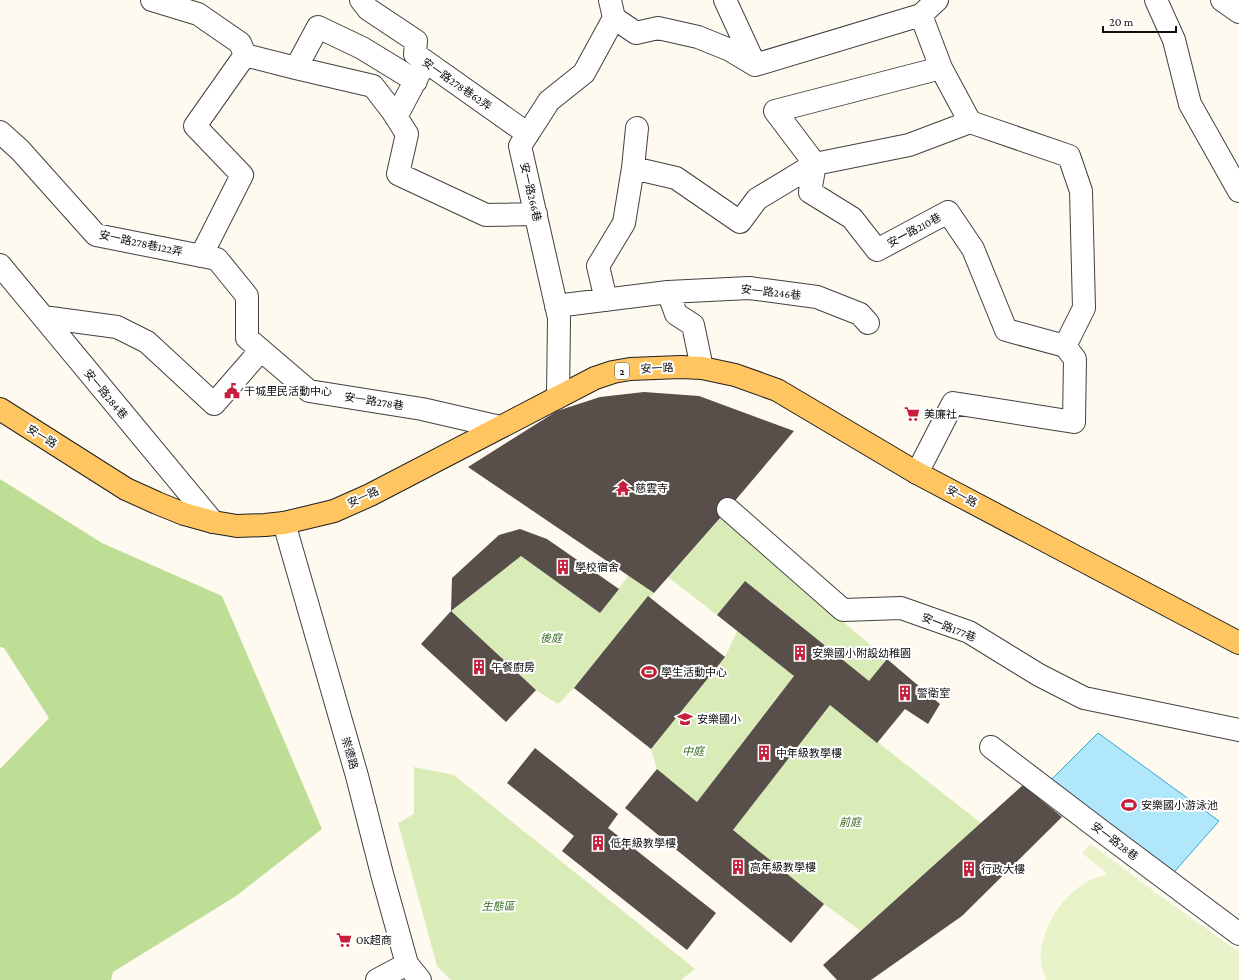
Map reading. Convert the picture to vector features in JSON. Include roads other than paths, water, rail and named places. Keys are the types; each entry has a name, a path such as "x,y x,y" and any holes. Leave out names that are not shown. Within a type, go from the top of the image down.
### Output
{"main road":[{"name":"安一路","path":"0,409 126,489 178,511 213,522 237,526 265,526 334,511 370,495 595,378 613,372 630,369 664,367 702,368 735,375 777,390 917,473 1239,643"}],"street":[{"path":"152,0 198,14 240,43 245,55"},
{"name":"安一路278巷62弄","path":"361,0 368,9 416,41 415,54 421,71 528,134"},
{"path":"725,0 755,65 921,15 937,0"},
{"path":"1156,0 1174,40 1190,104 1239,191"},
{"path":"1222,0 1239,12"},
{"name":"安一路266巷","path":"558,397 559,318 520,146 549,101 584,73 612,9 636,33 658,28 698,37 730,50 755,65"},
{"path":"921,15 941,68 970,122"},
{"path":"296,68 318,27 362,48 421,71 396,117"},
{"path":"245,55 373,86 407,134 398,174 486,215 536,214"},
{"path":"201,256 242,175 195,126 245,55"},
{"path":"815,164 775,111 941,68"},
{"path":"633,168 676,178 740,222 757,199 815,164 909,145 970,122 1069,156 1081,191 1084,308 1064,346 1075,358 1074,422 953,403 917,473"},
{"path":"606,300 598,266 624,223 633,168 637,128"},
{"name":"安一路278巷122弄","path":"0,132 20,150 96,235 217,260 247,296 247,338 261,350"},
{"name":"安一路210巷","path":"815,164 810,192 852,218 877,250 948,212 973,249 1006,330 1064,346"},
{"name":"安一路284巷","path":"0,265 213,522"},
{"name":"安一路246巷","path":"556,306 668,292 749,288 817,297 860,314 868,323"},
{"path":"668,292 676,314 693,324 702,368"},
{"path":"43,317 117,327 147,342 214,404 261,350"},
{"name":"安一路278巷","path":"261,350 309,391 422,409 500,427"},
{"name":"安一路177巷","path":"728,509 843,610 901,608 970,632 1039,676 1084,698 1239,730"},
{"name":"崇德路","path":"284,523 357,776 382,874 414,972"},
{"name":"安一路28巷","path":"991,747 1239,934"},
{"path":"377,980 414,972"}],"water":[{"name":"安樂國小游泳池","path":"1098,733 1219,821 1161,887 1042,789"}],"place":[{"name":"干城里民活動中心","path":"232,391"},
{"name":"美廉社","path":"912,414"},
{"name":"慈雲寺","path":"623,488"},
{"name":"學校宿舍","path":"563,567"},
{"name":"安樂國小附設幼稚園","path":"800,653"},
{"name":"午餐廚房","path":"479,667"},
{"name":"學生活動中心","path":"649,672"},
{"name":"警衛室","path":"905,693"},
{"name":"安樂國小","path":"685,719"},
{"name":"中年級教學樓","path":"764,753"},
{"name":"安樂國小游泳池","path":"1129,805"},
{"name":"低年級教學樓","path":"598,843"},
{"name":"高年級教學樓","path":"738,867"},
{"name":"行政大樓","path":"969,869"},
{"name":"OK超商","path":"344,940"}],"park label":[{"name":"後庭","path":"551,638"},
{"name":"中庭","path":"693,751"},
{"name":"前庭","path":"850,822"},
{"name":"生態區","path":"498,906"}]}
